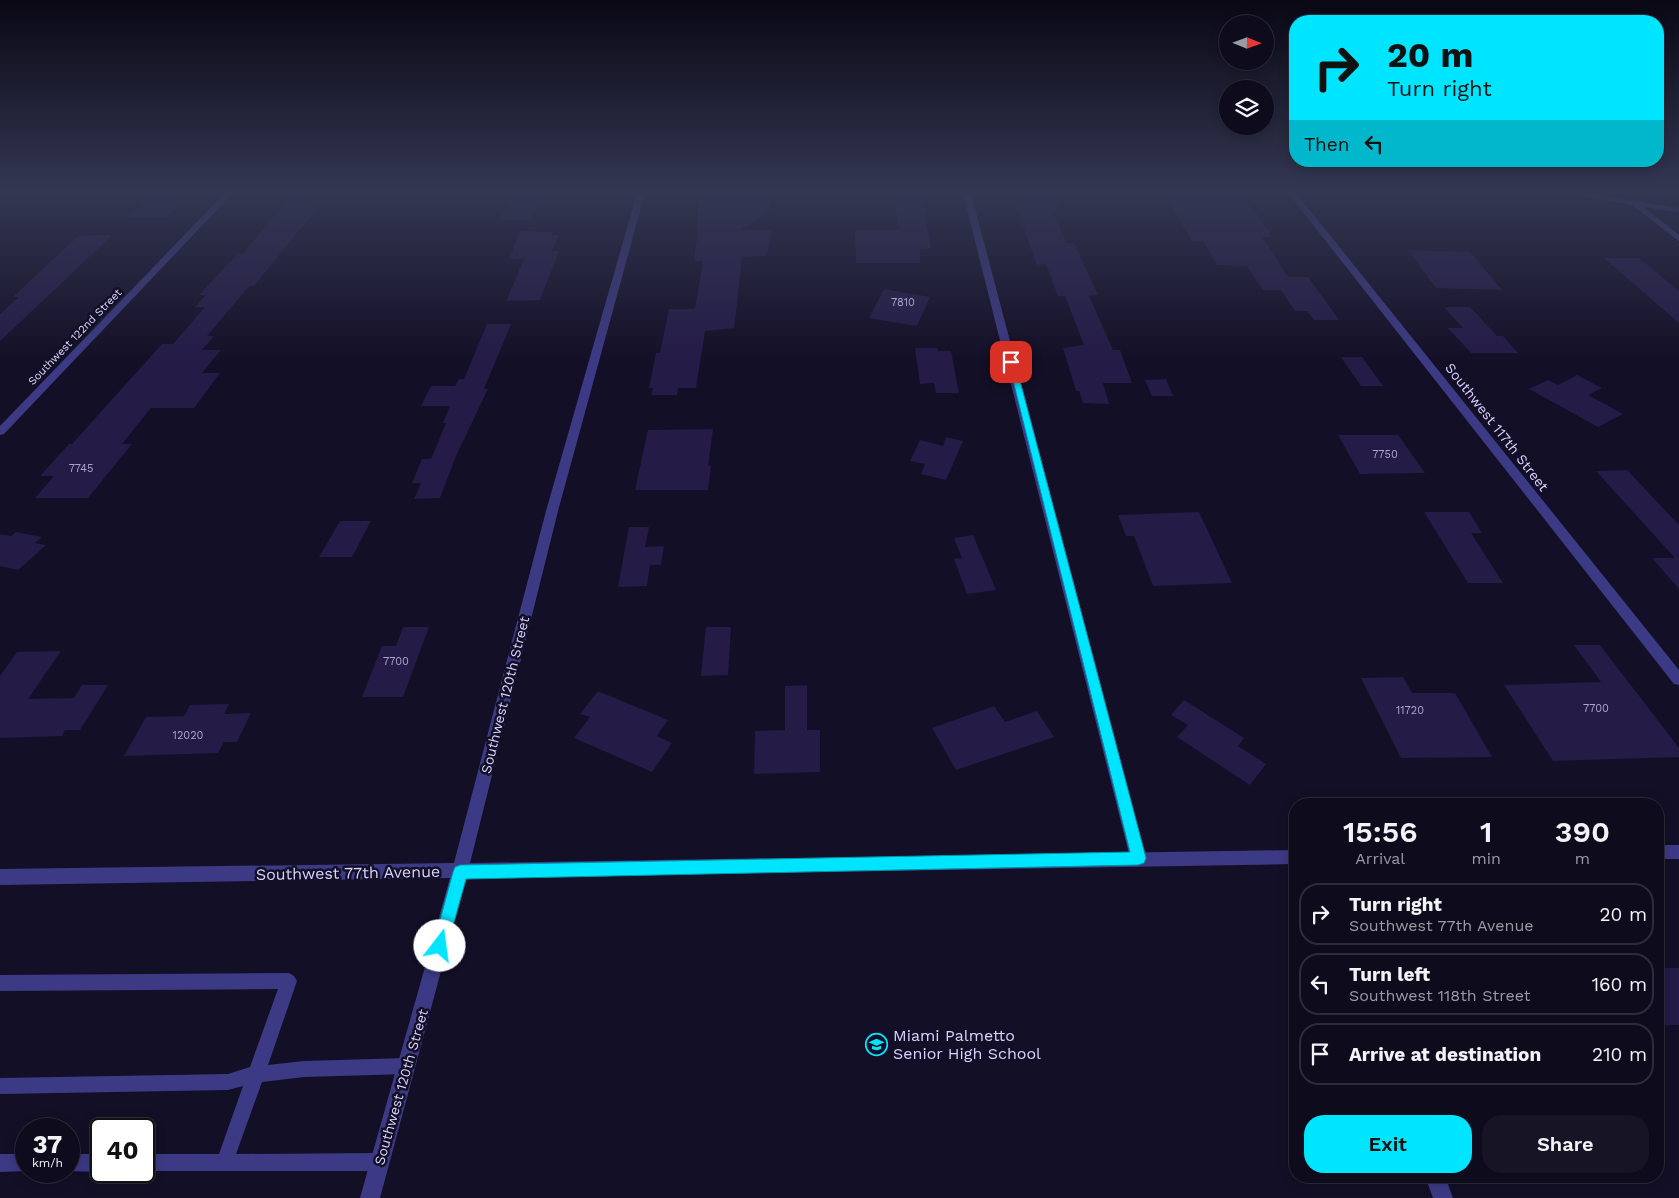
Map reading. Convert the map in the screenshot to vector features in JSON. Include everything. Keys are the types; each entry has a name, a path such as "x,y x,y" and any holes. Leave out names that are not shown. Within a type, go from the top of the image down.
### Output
{"street":[{"name":"Southwest 122nd Street","path":"0,432 175,249"},
{"name":"Southwest 120th Street","path":"370,1198 460,872 552,511 625,249"},
{"path":"981,249 1138,858"},
{"name":"Southwest 117th Street","path":"1336,249 1679,680"},
{"path":"1664,852 1679,852"},
{"name":"Southwest 77th Avenue","path":"0,877 460,872 1138,858 1289,857"},
{"path":"1438,1183 1443,1198"}],"lane":[{"path":"0,983 290,981 224,1163"},
{"path":"0,1086 228,1082 256,1074 304,1069 407,1066"},
{"path":"155,1163 380,1162"},
{"path":"0,1163 15,1163"}],"building":[{"path":"64,249 97,249 0,341 0,314 19,297 13,297"},
{"path":"247,249 284,249 254,286 249,286 207,336 214,336 202,350 221,350 202,373 220,373 194,408 151,408 122,444 132,444 88,498 35,498 54,476 40,476 69,444 72,444 162,344 173,344 205,307 195,307 206,295 199,295 237,254 243,254"},
{"path":"513,249 553,249 552,251 559,251 540,300 506,301 524,259 509,259"},
{"path":"696,249 768,249 767,256 742,257 734,328 705,331 696,388 678,388 677,395 651,395 653,388 649,388 656,353 660,353 669,309 695,309 703,261 694,261"},
{"path":"856,249 921,249 920,263 856,263"},
{"path":"1031,249 1077,249 1098,295 1089,296 1113,350 1120,350 1132,383 1103,383 1109,404 1083,403 1079,391 1076,391 1063,348 1084,345 1065,296 1058,296 1046,264 1037,265"},
{"path":"1208,249 1270,249 1288,277 1308,277 1339,320 1314,320 1307,311 1295,311 1281,290 1263,290 1247,266 1217,265"},
{"path":"1408,250 1470,252 1502,290 1436,288"},
{"path":"1604,258 1639,258 1679,291 1679,323"},
{"path":"884,289 930,297 917,326 869,318"},
{"path":"1444,307 1470,307 1497,336 1503,336 1518,353 1471,353 1448,328 1463,328"},
{"path":"487,324 511,324 484,389 488,389 456,456 440,498 414,499 421,483 412,483 422,459 431,459 446,423 443,423 450,406 421,406 431,386 455,386 459,379 464,379"},
{"path":"915,348 937,348 938,351 951,351 959,393 936,393 934,383 920,384"},
{"path":"1341,357 1362,357 1383,386 1361,386"},
{"path":"1577,375 1602,388 1588,395 1623,414 1598,427 1529,389 1548,380 1558,385"},
{"path":"1166,379 1173,396 1152,396 1145,380"},
{"path":"713,429 708,466 711,465 708,490 635,490 648,430"},
{"path":"1338,435 1398,435 1425,473 1360,474"},
{"path":"946,437 963,441 946,480 921,474 925,464 910,461 920,440 943,446"},
{"path":"1627,470 1679,525 1679,589 1652,558 1675,558 1596,471"},
{"path":"1199,512 1232,583 1153,586 1134,536 1126,536 1118,515"},
{"path":"1424,512 1469,512 1482,533 1471,533 1503,583 1468,583"},
{"path":"340,521 371,521 352,557 319,557"},
{"path":"629,527 649,527 645,547 664,546 661,565 650,565 647,586 618,587"},
{"path":"16,532 42,537 35,543 46,545 18,570 0,566 0,534 11,536"},
{"path":"973,535 996,590 967,594 954,559 962,558 954,538"},
{"path":"403,627 429,627 403,697 362,697 382,646 396,646"},
{"path":"706,627 731,627 728,675 701,676"},
{"path":"1574,645 1600,645 1679,748 1679,757 1553,761 1504,685 1601,682"},
{"path":"61,651 28,699 74,698 82,685 108,685 80,730 65,730 62,736 0,738 0,676 17,652"},
{"path":"1403,677 1412,693 1455,693 1492,757 1401,758 1361,678"},
{"path":"807,685 807,730 820,730 820,772 754,774 755,731 785,730 785,686"},
{"path":"598,691 668,720 657,736 672,743 652,772 574,738 590,717 580,714"},
{"path":"1184,700 1244,738 1238,746 1266,764 1250,785 1177,737 1188,725 1171,715"},
{"path":"229,704 224,714 251,713 237,742 224,742 218,753 124,756 146,717 184,716 190,705"},
{"path":"994,706 1005,722 1037,711 1054,737 956,770 932,728"},
{"path":"1664,968 1679,968 1679,1025 1664,1025"}],"place":[{"name":"Miami Palmetto Senior High School","path":"877,1044"}],"route":[{"path":"440,946 460,872 1138,858 1011,362"}]}
